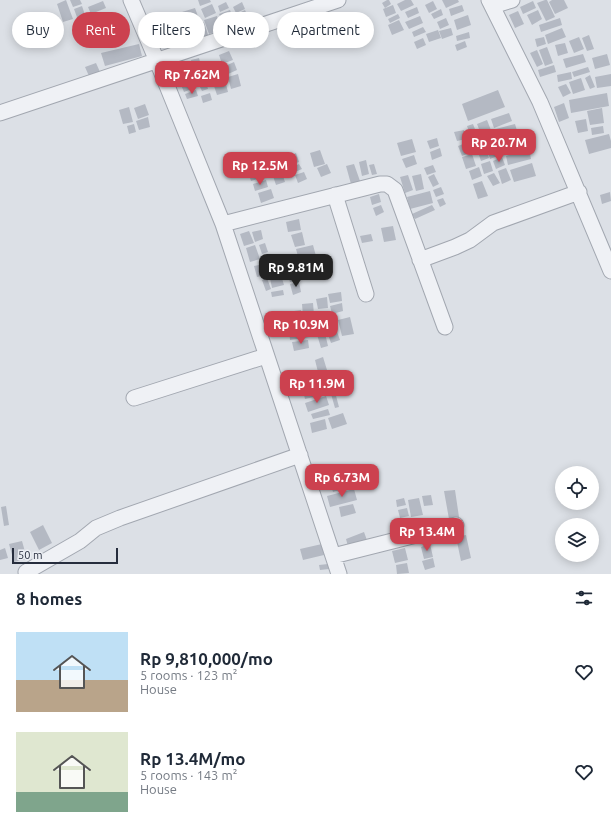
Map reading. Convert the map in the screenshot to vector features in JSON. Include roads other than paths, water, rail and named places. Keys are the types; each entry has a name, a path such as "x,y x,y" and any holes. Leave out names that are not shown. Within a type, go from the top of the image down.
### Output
{"street":[{"path":"131,0 223,224 340,574"},
{"path":"0,113 338,0"},
{"path":"512,0 491,3 540,102 611,271"},
{"path":"223,224 380,184 387,184 395,190 445,326"},
{"path":"420,260 470,240 493,223 578,192"},
{"path":"335,195 366,294"},
{"path":"134,398 266,356"},
{"path":"26,572 80,541 96,528 168,500 300,455"},
{"path":"333,556 456,525"}]}
